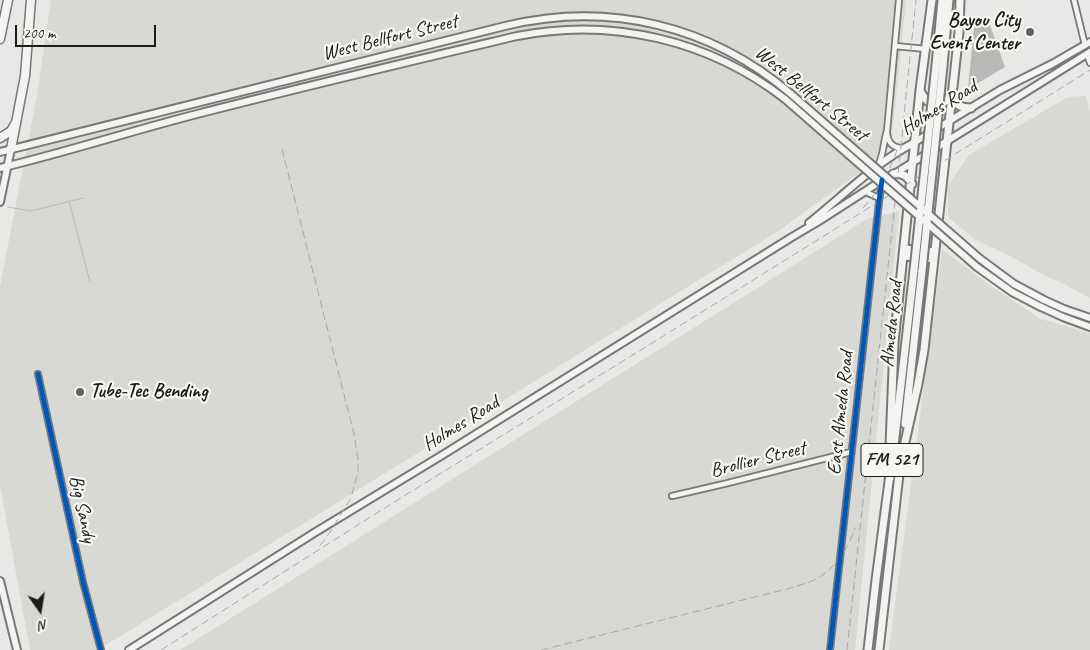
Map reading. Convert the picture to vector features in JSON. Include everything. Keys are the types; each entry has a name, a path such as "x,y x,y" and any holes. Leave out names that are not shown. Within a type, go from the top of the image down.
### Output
{"highway":[{"path":"0,39 8,0"},
{"path":"10,149 25,76 31,0"},
{"path":"0,138 11,131 17,121"}],"main road":[{"path":"890,478 893,363 920,90 932,0"},
{"name":"Almeda Road","path":"940,66 942,0"},
{"name":"Almeda Road","path":"879,650 901,460 918,271 940,66 949,0"},
{"path":"901,460 921,367 949,121 960,0"},
{"name":"West Bellfort Street","path":"0,152 519,23 570,17 612,18 655,25 700,38 740,58 766,74 979,258 1007,279 1044,300 1090,318"},
{"path":"611,30 612,18"},
{"name":"West Bellfort Street","path":"4,168 200,113 529,33 571,29 611,30 654,37 676,43 741,70 786,99 977,267 1012,292 1040,307 1090,326"},
{"name":"Holmes Road","path":"129,650 314,533 866,192 882,180 914,162 1063,68 1064,64 1089,48"},
{"name":"Holmes Road","path":"792,237 877,166 904,148 1000,90 1089,48"},
{"path":"349,65 351,76"},
{"path":"920,90 924,99 936,105 946,102 951,95"},
{"path":"951,95 960,107 972,108"},
{"path":"116,123 119,135"},
{"path":"0,202 4,168 10,149"},
{"path":"893,174 902,174 909,178 912,184"},
{"path":"904,253 934,256"},
{"name":"Almeda Road","path":"868,650 918,271"},
{"path":"0,581 17,650"},
{"name":"Holmes Road","path":"122,650 146,639"}],"street":[{"path":"900,0 887,130 891,144 895,147 904,148"},
{"path":"1074,0 1089,48 1090,63"},
{"path":"894,46 926,49"},
{"path":"877,166 882,158 887,130"},
{"name":"East Almeda Road","path":"830,650 882,180"},
{"path":"866,192 879,198"},
{"name":"Big Sandy","path":"38,374 83,582 101,650"},
{"name":"Brollier Street","path":"672,496 851,452"}],"shaded area":[{"path":"51,0 906,0 891,145 854,176 780,230 98,650 30,650 0,485 0,286 37,95"},
{"path":"990,25 1005,67 968,89 974,27"},
{"path":"1086,96 1090,113 1090,298 974,239 948,217 948,186 969,155 1068,97"},
{"path":"899,211 855,650 180,650 867,219"},
{"path":"942,249 989,285 1041,319 1090,333 1090,650 889,650"}],"waterway":[{"path":"8,207 31,211 83,198"},
{"path":"69,201 90,282"}],"railway":[{"path":"903,124 916,0"},
{"path":"161,650 391,504 1090,70"},
{"path":"847,650 904,118"},
{"path":"282,149 354,434 358,459 358,472 351,498 325,540 319,546"},
{"path":"863,208 883,181 897,150"},
{"path":"541,650 787,589 811,581 822,576 840,558 849,544 855,528"}],"cycle path":[{"path":"830,650 882,180"},
{"path":"38,374 83,582 101,650"}],"place":[{"name":"Bayou City Event Center","path":"1030,32"},
{"name":"Tube-Tec Bending","path":"80,392"}]}
